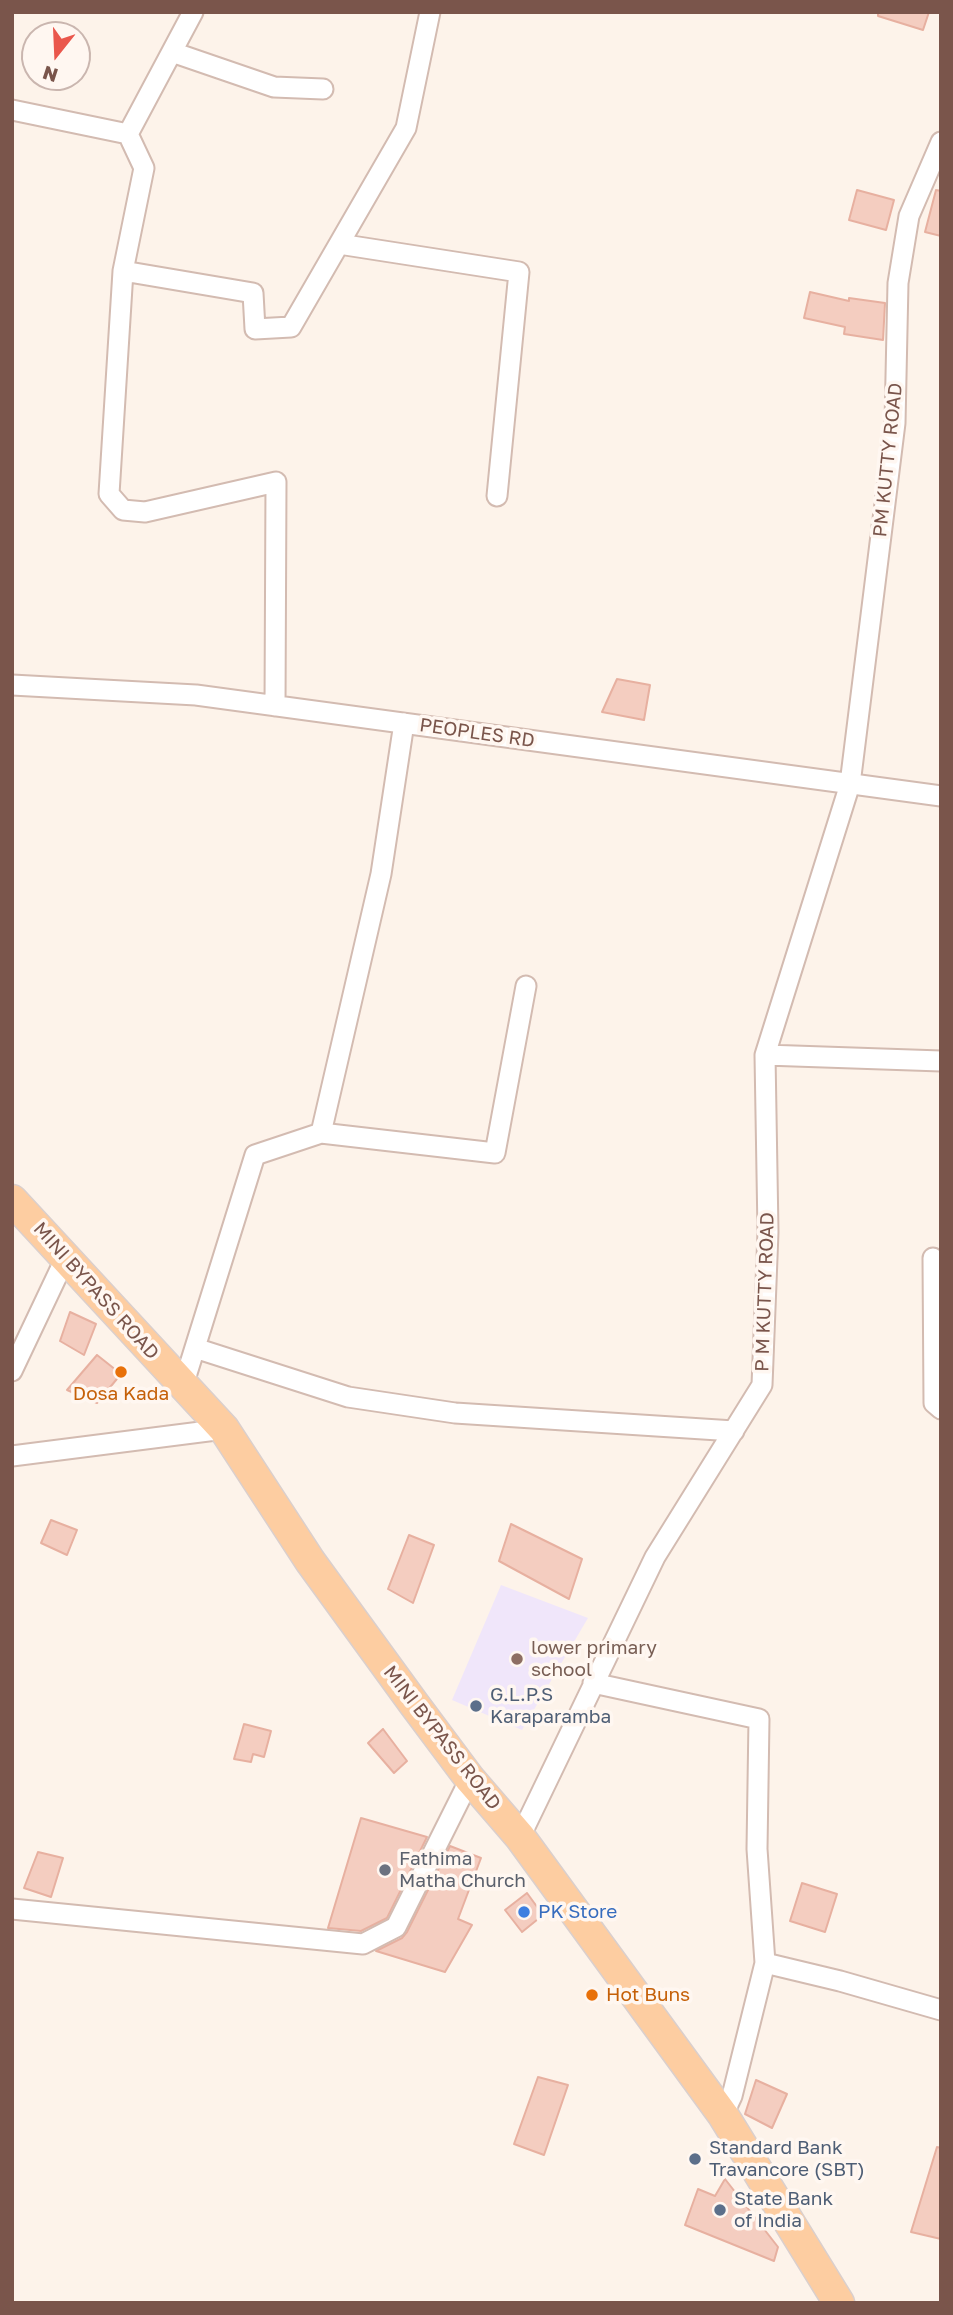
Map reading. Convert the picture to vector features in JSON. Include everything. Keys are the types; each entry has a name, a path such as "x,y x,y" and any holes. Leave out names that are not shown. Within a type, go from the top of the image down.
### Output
{"main road":[{"name":"MINI BYPASS ROAD","path":"12,1200 224,1429 310,1561 470,1779 520,1837 723,2115 839,2303"}],"street":[{"path":"128,134 193,12"},
{"path":"123,271 253,293 255,329 291,327 406,128 430,12"},
{"path":"172,52 274,87 323,89"},
{"path":"12,110 128,134"},
{"path":"128,134 144,168 123,271 109,494 123,510 145,512 276,482 275,706"},
{"name":"PM KUTTY ROAD","path":"849,784 895,423 898,283 909,216 941,142"},
{"path":"339,244 519,272 497,496"},
{"name":"PEOPLES RD","path":"12,685 195,695 941,796"},
{"path":"321,1133 381,874 404,723"},
{"name":"P M KUTTY ROAD","path":"520,1837 655,1557 762,1385 768,1232 765,1055 849,784"},
{"path":"183,1386 255,1155 321,1133 495,1153 526,986"},
{"path":"765,1055 941,1061"},
{"path":"12,1371 66,1257"},
{"path":"933,1258 934,1403 941,1409"},
{"path":"195,1348 348,1397 455,1413 734,1431"},
{"path":"12,1456 224,1429"},
{"path":"593,1683 758,1719 757,1849 765,1963 732,2096 723,2115"},
{"path":"12,1909 363,1944 396,1927 470,1779"},
{"path":"765,1963 840,1981 941,2011"}],"shaded area":[{"name":"lower primary school","path":"501,1585 588,1618 522,1730 452,1700"}],"building":[{"path":"878,12 929,12 923,30 878,16"},
{"path":"857,190 894,200 886,230 849,220"},
{"path":"936,190 941,191 941,236 925,232"},
{"path":"810,292 849,301 849,298 885,303 883,340 844,334 845,327 804,318"},
{"path":"617,679 650,685 644,720 602,712"},
{"path":"70,1312 96,1324 84,1355 60,1341"},
{"path":"97,1355 121,1374 97,1403 67,1390"},
{"path":"51,1520 77,1530 67,1555 41,1543"},
{"path":"511,1524 582,1559 569,1599 499,1561"},
{"path":"409,1535 434,1545 413,1603 388,1589"},
{"path":"244,1724 271,1731 264,1757 253,1754 251,1762 234,1759"},
{"path":"383,1729 407,1761 394,1773 368,1743"},
{"path":"361,1818 427,1837 387,1918 361,1931 328,1928"},
{"path":"450,1846 481,1858 458,1919 472,1925 445,1972 376,1951 402,1938 407,1932"},
{"path":"38,1852 63,1858 51,1897 24,1888"},
{"path":"802,1883 837,1894 825,1932 790,1921"},
{"name":"PK Store","path":"527,1893 543,1915 522,1932 505,1910"},
{"path":"538,2077 568,2085 544,2155 514,2144"},
{"path":"756,2080 787,2094 772,2128 745,2114"},
{"path":"937,2147 941,2148 941,2239 911,2232"},
{"name":"State Bank of India","path":"725,2179 778,2247 774,2261 685,2225 698,2189 715,2196"}],"place":[{"name":"Dosa Kada","path":"121,1372"},
{"name":"lower primary school","path":"517,1659"},
{"name":"G.L.P.S Karaparamba","path":"476,1706"},
{"name":"Fathima Matha Church","path":"385,1870"},
{"name":"PK Store","path":"524,1912"},
{"name":"Hot Buns","path":"592,1995"},
{"name":"Standard Bank Travancore (SBT)","path":"695,2159"},
{"name":"State Bank of India","path":"720,2210"}]}
